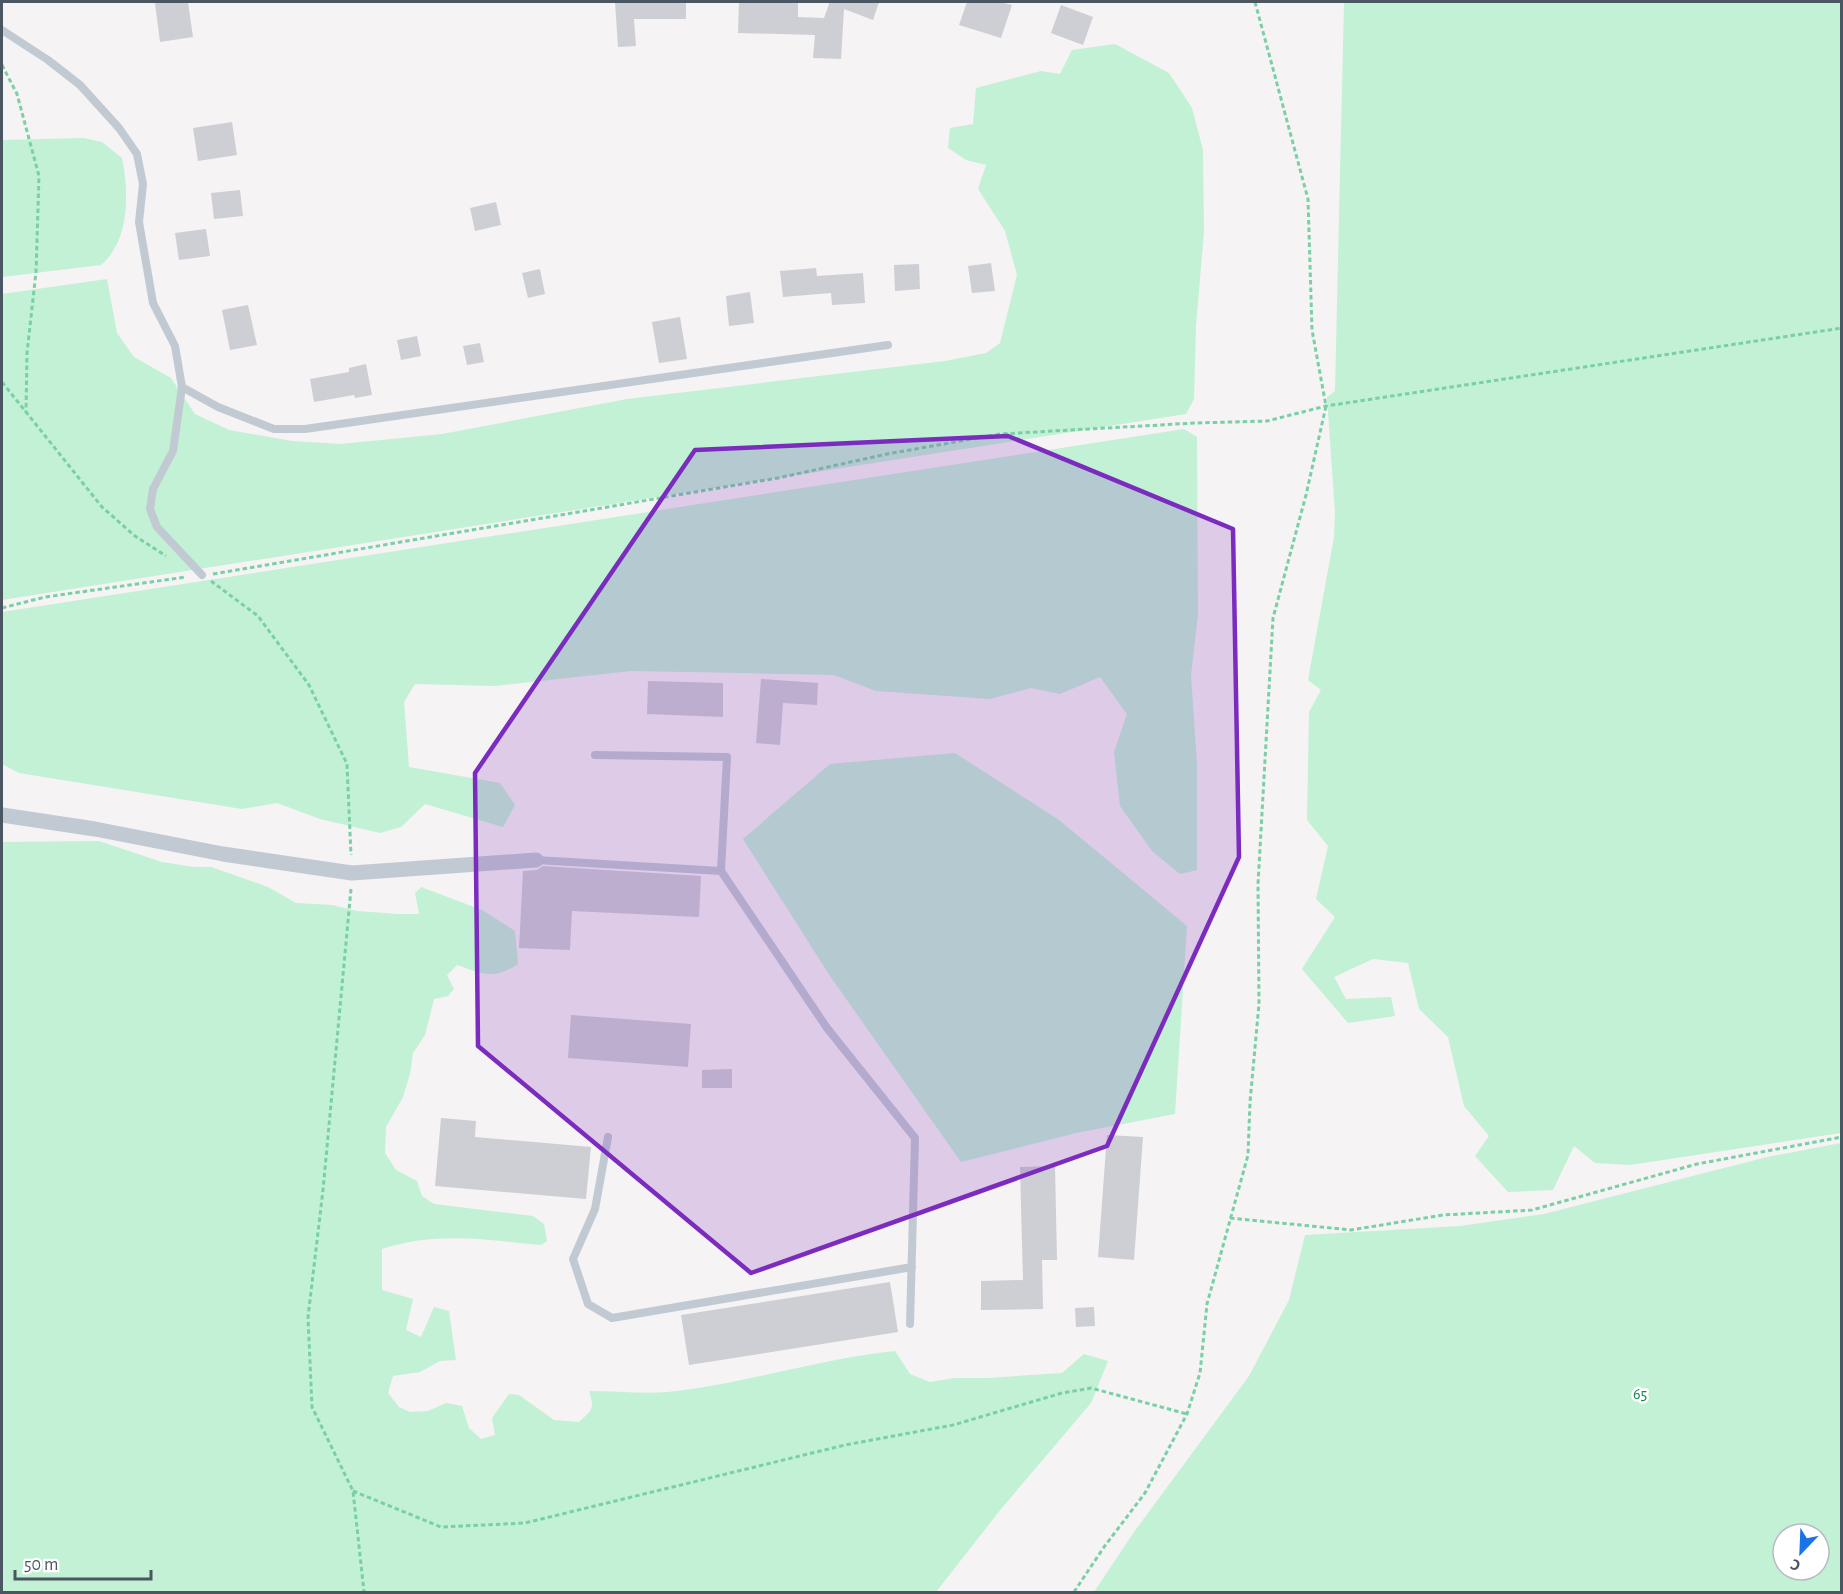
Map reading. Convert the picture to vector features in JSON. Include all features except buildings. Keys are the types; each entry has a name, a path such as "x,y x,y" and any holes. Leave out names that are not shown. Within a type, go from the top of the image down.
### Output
{"street":[{"path":"2,815 95,829 223,854 352,873 536,860"}],"lane":[{"path":"2,30 48,60 80,85 118,128 137,154 143,184 139,222 153,303 175,346 182,387 173,451 153,489 150,509 157,527 202,575"},
{"path":"182,387 218,407 274,429 305,429 888,345"},
{"path":"595,755 727,757 721,871 827,1028 915,1138 910,1323"},
{"path":"536,860 721,871"},
{"path":"608,1137 595,1209 573,1259 588,1304 612,1318 912,1267"}],"path":[{"path":"1074,1593 1104,1547 1145,1493 1187,1414 1200,1373 1207,1304 1248,1155 1258,1004 1258,884 1273,618 1306,495 1326,406 1312,330 1308,199 1255,2"},
{"path":"2,65 16,94 39,176 36,272 27,353 26,413"},
{"path":"2,608 45,597 202,575 766,480 887,454 1000,434 1267,421 1326,406 1842,328"},
{"path":"2,382 102,507 135,536 170,559"},
{"path":"202,575 258,616 309,684 347,764 352,873 309,1317 312,1407 353,1491 364,1593"},
{"path":"1230,1218 1351,1230 1443,1215 1532,1210 1696,1164 1842,1137"},
{"path":"353,1491 441,1527 525,1522 845,1445 954,1425 1062,1393 1091,1388 1187,1414"}],"highlighted area":[{"path":"1008,436 1233,529 1239,857 1107,1146 751,1273 478,1046 475,773 695,450"}],"green space":[{"path":"1344,2 1841,2 1841,1133 1630,1165 1595,1163 1574,1146 1553,1190 1508,1192 1475,1156 1489,1136 1464,1106 1448,1037 1419,1009 1408,963 1373,959 1334,977 1346,999 1391,997 1395,1016 1348,1023 1302,969 1335,917 1316,899 1328,846 1307,820 1309,712 1321,690 1308,680 1334,537 1335,513 1327,397 1335,391"},
{"path":"1115,44 1169,73 1192,108 1203,150 1204,232 1196,326 1194,399 1186,414 2,600 2,294 107,279 117,333 134,357 171,378 195,414 229,430 292,441 341,444 442,434 627,399 945,361 986,353 1000,343 1017,275 1005,231 978,189 986,165 966,160 948,148 950,128 973,124 976,88 1041,71 1060,74 1072,50"},
{"path":"84,138 102,142 122,158 126,186 125,215 118,243 111,255 101,265 2,277 2,140"},
{"path":"1184,429 1197,437 1198,614 1191,675 1197,765 1197,870 1180,874 1152,851 1120,806 1114,752 1127,714 1100,677 1060,694 1031,688 990,699 876,691 834,675 631,671 495,686 415,684 404,702 409,767 500,783 515,805 503,827 425,804 401,827 380,833 320,819 277,803 242,809 19,773 2,764 2,612"},
{"path":"955,753 1059,820 1187,926 1175,1114 1076,1133 961,1162 830,976 743,839 830,764"},
{"path":"99,841 162,862 211,867 268,887 296,903 332,905 357,911 419,914 415,893 421,887 482,910 515,931 518,964 495,974 474,971 457,965 447,975 454,989 448,996 434,999 425,1035 413,1053 403,1097 386,1127 385,1153 396,1170 417,1181 422,1196 434,1204 533,1216 544,1224 547,1241 541,1245 462,1238 422,1240 382,1249 382,1290 413,1299 406,1330 421,1337 434,1307 449,1311 456,1360 440,1361 420,1372 393,1376 388,1393 399,1407 410,1412 428,1411 446,1403 462,1406 469,1428 481,1439 495,1435 492,1418 509,1394 519,1395 554,1420 579,1422 592,1406 589,1391 668,1392 895,1351 910,1374 930,1382 955,1378 1062,1373 1084,1354 1108,1361 1091,1403 1001,1509 936,1592 2,1592 2,842"},
{"name":"65","path":"1841,1143 1841,1592 1094,1592 1134,1532 1249,1376 1289,1300 1305,1235 1460,1226 1544,1214 1767,1157"}]}
